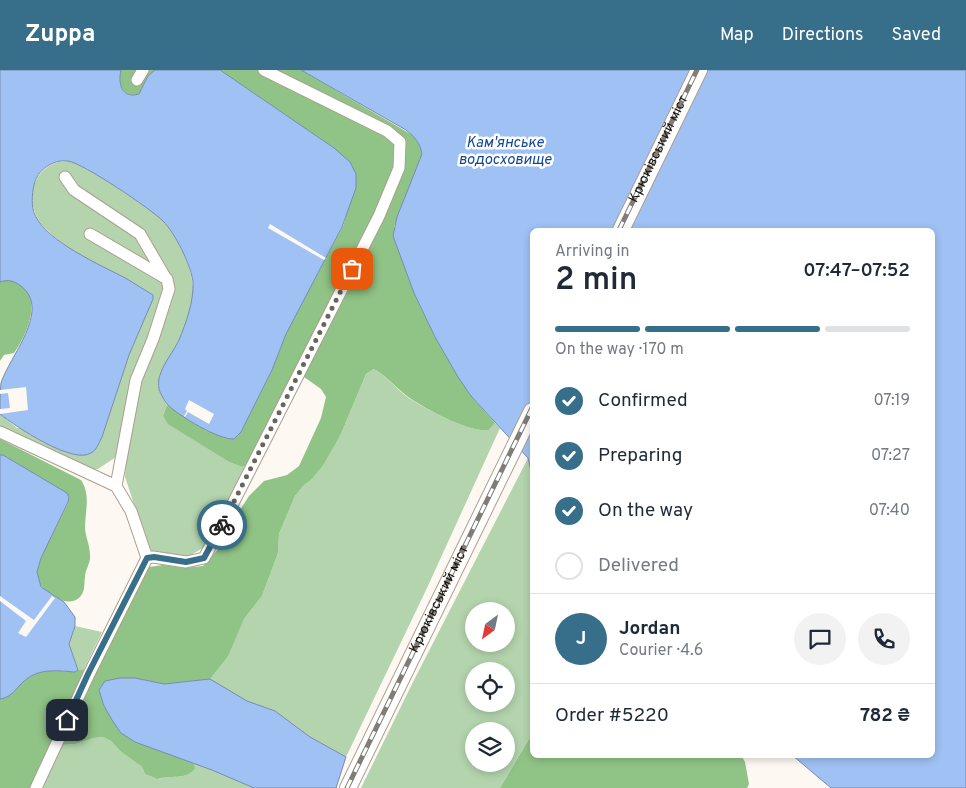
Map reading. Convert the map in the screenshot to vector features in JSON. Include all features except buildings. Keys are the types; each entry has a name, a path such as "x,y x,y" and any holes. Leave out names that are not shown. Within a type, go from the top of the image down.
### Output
{"highway":[{"name":"Крюківський міст","path":"622,228 700,70"},
{"name":"Крюківський міст","path":"348,788 530,415"}],"street":[{"path":"147,558 154,557 186,562 204,558 379,216 399,168 400,142 387,131 264,70"},
{"path":"65,177 74,190 140,234 167,279 170,289 153,339 136,380 116,486"},
{"path":"90,234 167,279"},
{"path":"0,432 116,486 131,511 147,558 88,674 36,788"}],"green space":[{"path":"121,70 155,70 148,76 139,94 133,95 128,94 122,88 120,80"},
{"path":"220,70 301,70 414,136 420,145 422,154 394,227 414,293 435,337 471,396 495,423 489,430 471,428 460,424 411,399 374,369 366,374 341,434 323,465 295,496 279,534 278,553 262,596 244,619 228,656 210,679 164,684 135,678 99,690 104,706 121,733 194,764 195,769 187,775 158,779 145,774 142,767 120,751 111,741 103,737 76,744 61,745 113,632 149,567 163,565 184,568 203,566 219,548 231,524 249,496 264,481 287,475 299,466 321,418 326,397 321,389 297,372 248,465 242,467 229,462 168,424 163,416 167,405 207,431 238,436 272,370 287,331 346,217 334,148"},
{"path":"69,161 101,177 160,218 175,237 189,267 193,286 192,301 183,331 162,373 161,388 167,405 163,416 169,424 229,462 242,467 248,465 203,548 189,556 178,557 152,551 148,546 125,477 126,463 116,457 98,469 91,469 0,428 0,414 17,428 102,437 129,355 153,299 153,295 82,257 56,239 38,218 33,208 32,196 34,185 46,168 56,163"},
{"path":"6,279 19,284 27,291 31,300 31,311 29,322 20,344 14,353 4,355 0,361 0,282"},
{"path":"374,369 410,399 449,420 481,430 489,430 495,423 500,428 427,588 346,757 336,788 42,788 61,745 76,744 94,738 103,737 111,741 120,751 142,767 145,774 159,779 187,775 195,769 135,742 237,634 244,619 262,596 278,553 279,534 295,496 311,480 341,434 366,374"},
{"path":"0,439 81,480 84,486 87,497 85,529 90,558 85,574 84,590 80,597 75,600 63,601 51,595 41,586 37,573 41,559 68,503 69,497 66,493 0,455"},
{"path":"528,458 530,466 530,737 515,763 515,722 465,722 465,772 509,772 500,788 361,788"},
{"path":"75,626 102,632 84,669 78,670 69,644"},
{"path":"84,669 31,788 0,788 0,699 12,693 33,675 51,671 75,672"},
{"path":"530,737 530,758 743,758 749,784 747,788 500,788 509,772 515,772 515,763"}],"water":[{"path":"0,70 121,70 120,80 122,89 128,94 133,95 139,94 148,76 155,70 220,70 334,148 350,162 356,174 356,188 342,227 286,334 272,370 241,432 234,439 209,432 190,421 173,410 160,392 159,379 161,372 179,340 187,319 192,297 192,275 177,241 168,226 145,207 117,187 68,161 51,164 38,175 32,196 35,215 41,225 76,252 153,295 153,299 129,355 102,437 93,452 83,455 71,454 58,449 31,435 0,414 1,383 26,334 32,308 29,296 21,286 11,281 0,282"},
{"name":"Кам'янське водосховище","path":"301,70 966,70 966,788 831,788 796,758 935,758 935,228 530,228 530,466 528,458 471,396 458,377 435,337 414,293 393,236 397,217 422,154 418,143 406,130"},
{"path":"0,455 67,493 69,497 41,558 37,572 41,587 64,602 75,617 75,626 69,644 78,670 75,672 51,671 33,675 9,696 0,699"},
{"path":"135,678 164,684 210,679 247,701 275,711 310,737 346,757 336,788 254,788 212,770 135,742 121,733 112,720 104,706 99,690 105,681"}],"pier":[{"path":"270,224 326,258 324,260 268,228"},
{"path":"26,387 28,410 0,414 0,409 10,408 8,393 0,394 0,390"},
{"path":"189,400 214,414 209,424 188,412 184,416"},
{"path":"0,596 34,620 52,596 55,598 26,637 18,633 26,621 0,601"}],"railway":[{"path":"620,228 697,70"},
{"path":"347,788 530,412"}],"way so far":[{"path":"222,525 352,269"}],"route":[{"path":"67,720 88,674 147,558 154,557 186,562 204,558 222,525"}]}
